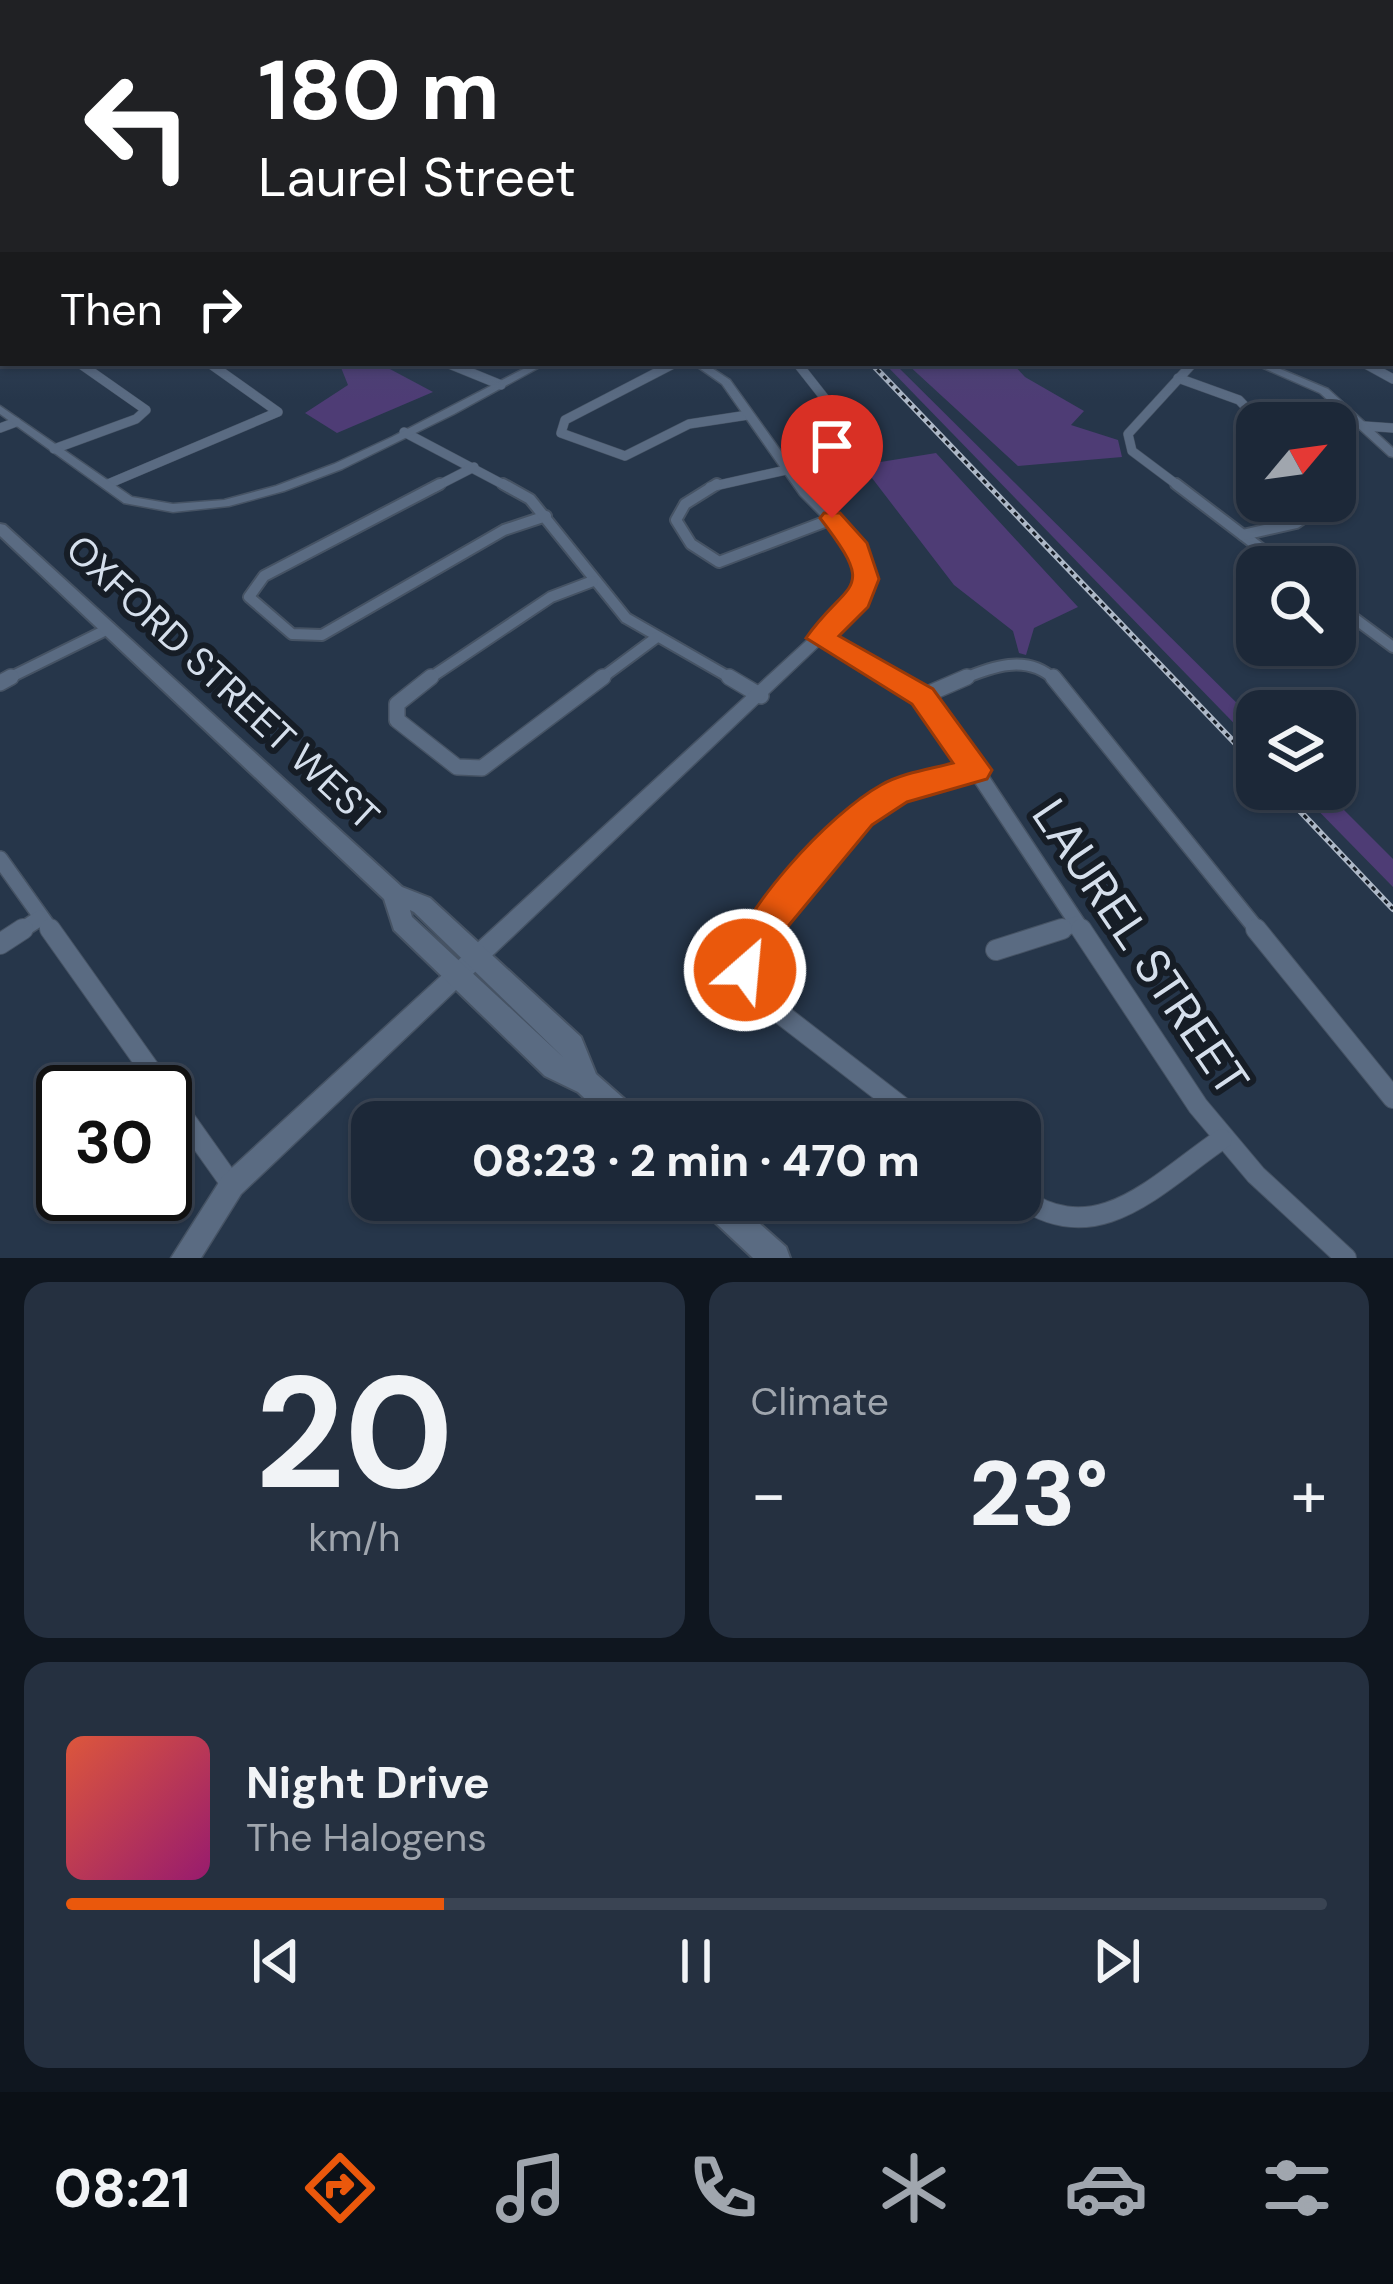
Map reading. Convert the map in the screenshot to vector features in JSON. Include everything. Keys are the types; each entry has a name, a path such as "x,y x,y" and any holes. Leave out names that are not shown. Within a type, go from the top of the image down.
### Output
{"main road":[{"name":"OXFORD STREET WEST","path":"0,528 394,894 402,923 470,968 554,1067 587,1083 606,1101"},
{"path":"735,1221 775,1258"}],"street":[{"path":"54,449 145,415 146,410 83,366"},
{"path":"108,484 278,412 213,366"},
{"path":"454,366 501,385"},
{"path":"5,419 151,509 235,504 404,432 536,366"},
{"path":"669,366 566,420 561,434 625,456 689,424 748,415"},
{"path":"185,1258 232,1185 859,601 866,579 855,543 786,470 722,377 702,366"},
{"path":"799,366 867,452 736,478 693,497 677,513 682,531 708,557 744,561 793,530 832,518"},
{"path":"1189,366 1134,424 1128,440 1154,472 1257,546"},
{"path":"1264,366 1324,391 1393,454"},
{"path":"1178,378 1241,402"},
{"path":"1364,426 1393,428"},
{"path":"404,432 530,499 626,618 760,696"},
{"path":"473,467 264,576 252,586 249,598 292,634 322,635 504,530 546,516"},
{"path":"1243,535 1294,522"},
{"path":"593,581 551,597 408,693 397,704 397,720 457,767 482,768 657,637"},
{"path":"1356,620 1393,647"},
{"path":"0,683 110,628"},
{"name":"LAUREL STREET","path":"820,638 923,696 1222,1138 1346,1258"},
{"path":"923,696 1004,662 1050,674 1393,1098"},
{"path":"894,1101 759,997 745,965 772,918 860,815 897,791 976,770"},
{"path":"0,859 232,1185"},
{"path":"0,944 40,918"},
{"path":"996,950 1077,924"},
{"path":"1041,1207 1070,1220 1106,1216 1222,1138"}],"shaded area":[{"path":"340,366 392,366 388,368 433,392 337,433 305,413 348,385"},
{"path":"887,366 897,366 1236,702 1236,725"},
{"path":"909,366 1015,366 1025,377 1084,411 1071,425 1118,440 1122,457 1018,466"},
{"path":"936,453 1078,607 1034,628 1026,655 1019,653 1013,631 954,585 862,465"},
{"path":"1318,810 1344,810 1393,859 1393,887"}],"railway":[{"path":"874,366 1236,744"},
{"path":"1299,810 1393,909"}],"route":[{"path":"745,970 749,951 772,918 860,815 897,791 976,770 923,696 820,638 859,601 866,579 855,543 832,518"}]}
